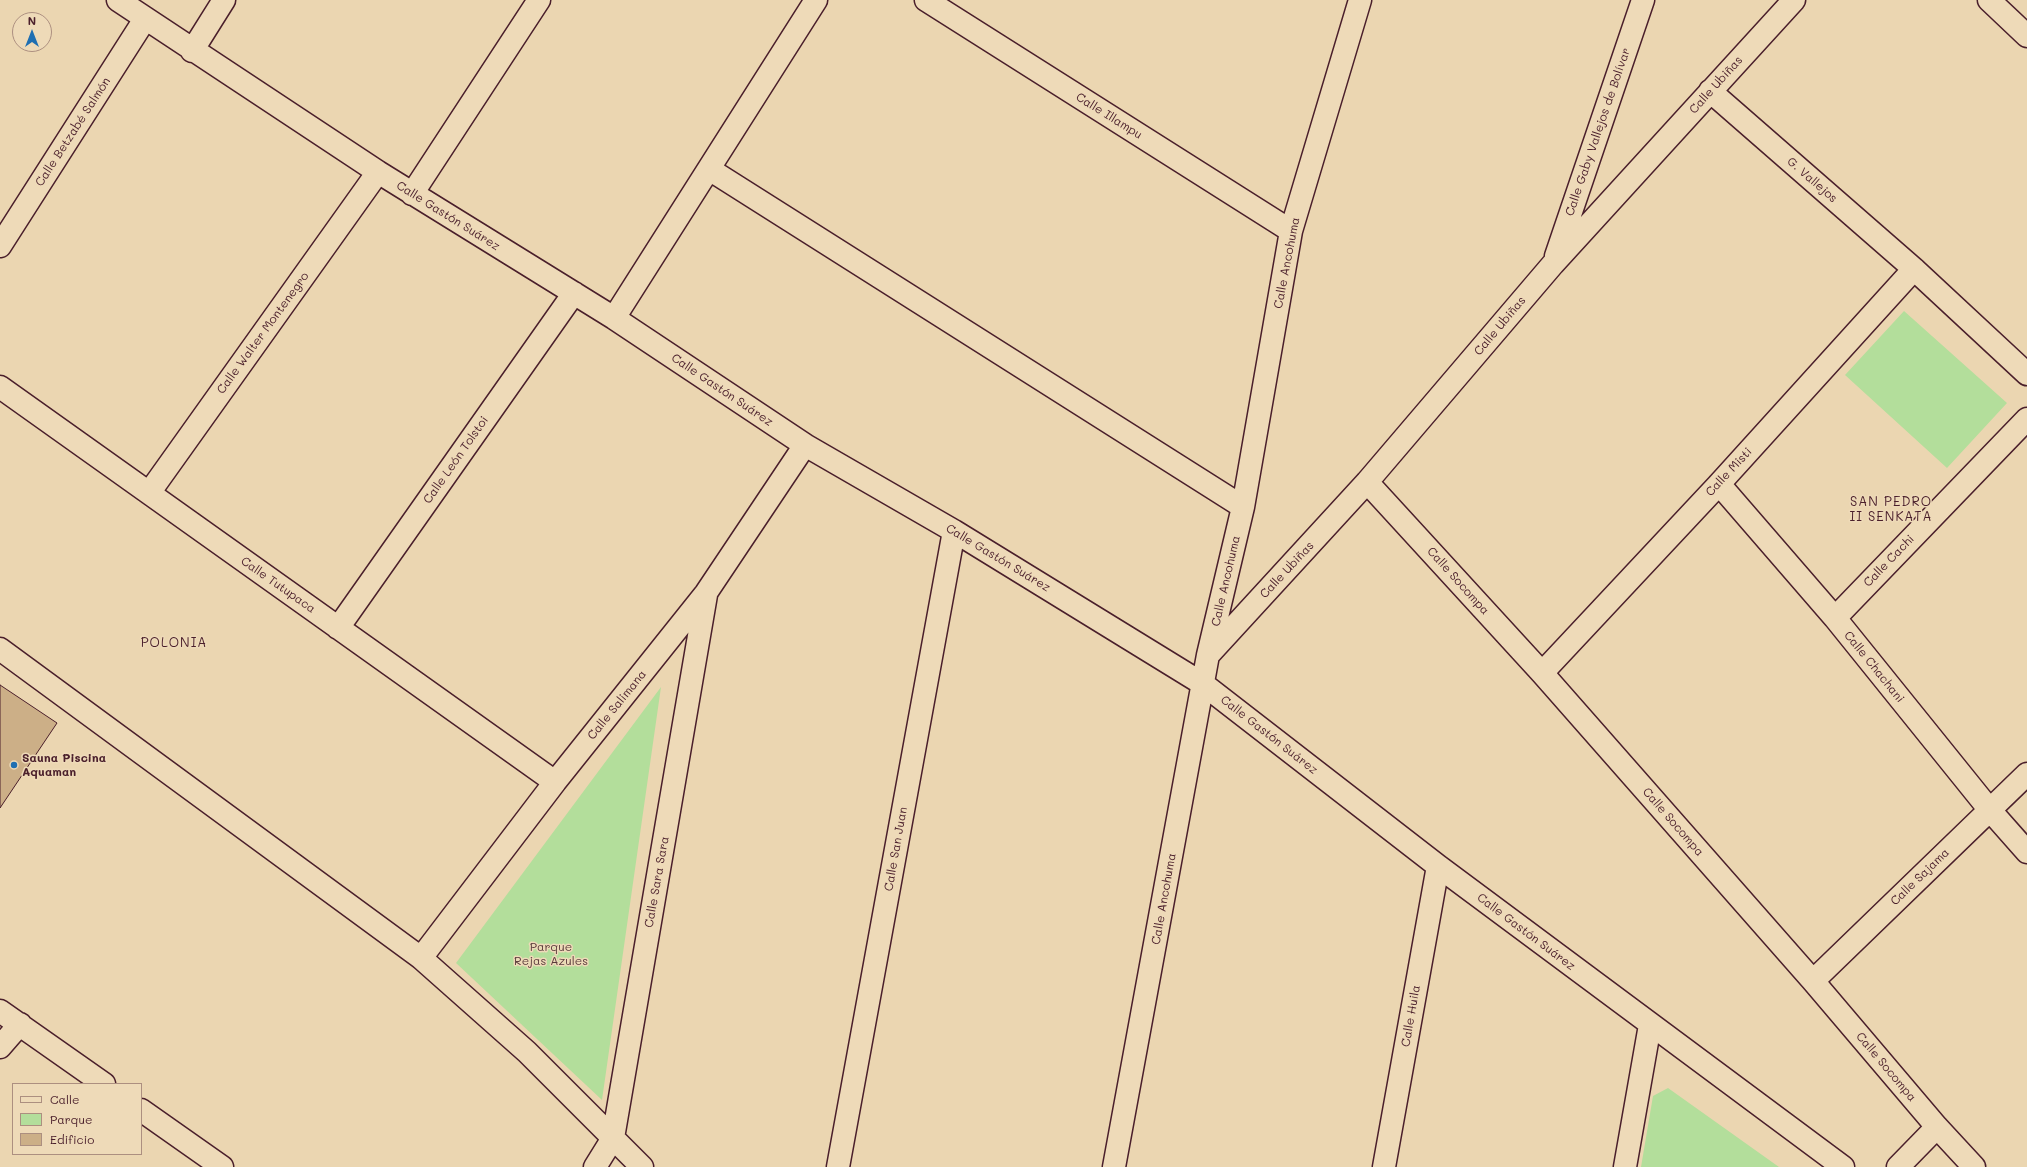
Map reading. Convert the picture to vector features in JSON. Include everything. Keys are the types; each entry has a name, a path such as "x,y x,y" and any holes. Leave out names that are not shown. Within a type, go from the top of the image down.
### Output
{"street":[{"name":"Calle Gastón Suárez","path":"118,0 378,172 574,292 805,445 954,531 1203,684 1438,866 1843,1167"},
{"path":"192,50 224,0"},
{"path":"412,194 539,0"},
{"path":"614,318 816,0"},
{"name":"Calle Illampu","path":"926,0 1291,231"},
{"name":"Calle Ancohuma","path":"1114,1167 1208,655 1243,507 1291,231 1360,0"},
{"name":"Calle Gaby Vallejos de Bolívar","path":"1553,264 1643,0"},
{"name":"Calle Ubiñas","path":"1208,655 1367,482 1553,264 1794,0"},
{"path":"1989,0 2027,36"},
{"name":"Calle Betzabé Salmón","path":"4,232 145,19"},
{"name":"G. Vallejos","path":"1710,92 1914,269 2027,374"},
{"path":"709,169 1243,507"},
{"name":"Calle Walter Montenegro","path":"149,493 378,172"},
{"name":"Calle Misti","path":"1542,673 1719,484 1914,269"},
{"name":"Calle León Tolstoi","path":"338,628 574,292"},
{"name":"Calle Tutupaca","path":"0,388 555,782"},
{"name":"Calle Cachi","path":"1835,618 2027,419"},
{"name":"Calle Salimana","path":"420,958 555,782 706,593 805,445"},
{"name":"Calle Socompa","path":"1367,482 1542,673 1813,981 1937,1127 1974,1167"},
{"name":"Calle Chachani","path":"1719,484 1835,618 1988,809 2027,852"},
{"name":"Calle San Juan","path":"838,1167 954,531"},
{"name":"Calle Sara Sara","path":"595,1167 613,1138 706,593"},
{"path":"0,649 420,958 526,1052 642,1167"},
{"name":"Calle Sajama","path":"1813,981 1988,809 2027,774"},
{"name":"Calle Huila","path":"1384,1167 1438,866"},
{"path":"0,1011 103,1083"},
{"path":"0,1047 20,1024"},
{"path":"1625,1167 1650,1025"},
{"path":"142,1111 214,1165"},
{"path":"1898,1167 1937,1127"}],"green space":[{"path":"1904,311 2007,403 1947,468 1845,375"},
{"name":"Parque Rejas Azules","path":"661,687 602,1100 456,963"},
{"path":"1668,1088 1779,1167 1641,1167 1653,1096"}],"building":[{"name":"Sauna Piscina Aquaman","path":"0,685 57,723 0,808"}],"place":[{"name":"Sauna Piscina Aquaman","path":"14,765"}],"district":[{"name":"SAN PEDRO II SENKATA","path":"1891,510"},
{"name":"POLONIA","path":"174,643"}]}
